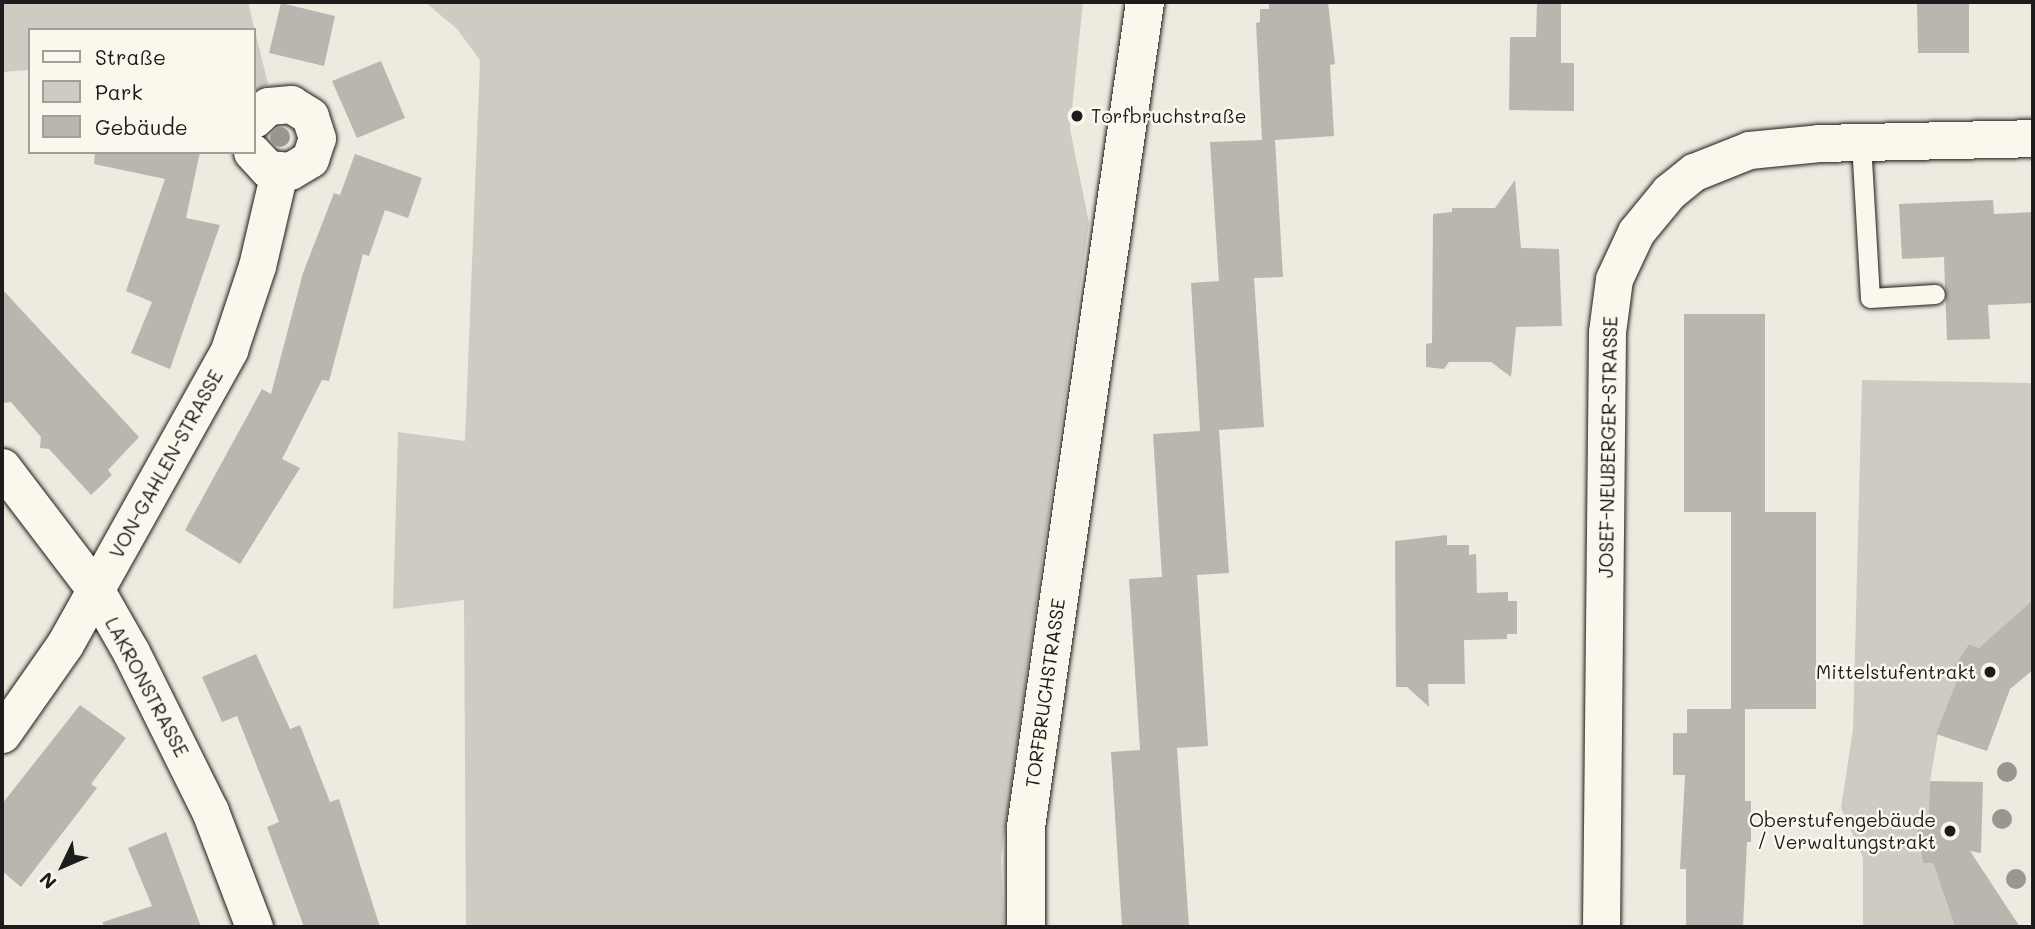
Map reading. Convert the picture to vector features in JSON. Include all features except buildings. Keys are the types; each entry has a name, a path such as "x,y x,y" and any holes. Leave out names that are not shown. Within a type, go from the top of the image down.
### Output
{"main road":[{"name":"TORFBRUCHSTRASSE","path":"1026,927 1026,827 1144,2"}],"street":[{"name":"VON-GAHLEN-STRASSE","path":"2,734 65,644 229,350 257,266 265,162 290,171 310,159 316,149 316,126 310,116 291,104 268,106 256,117"},
{"name":"JOSEF-NEUBERGER-STRASSE","path":"1601,927 1607,332 1614,279 1650,211 1695,172 1749,150 1861,142 2033,138"},
{"name":"LAKRONSTRASSE","path":"2,467 95,589 210,811 254,927"}],"lane":[{"path":"1861,142 1870,298 1935,294"}],"green space":[{"path":"2,2 248,2 254,28 28,28 28,70 2,72"},
{"path":"425,2 1083,2 1070,129 1089,223 1001,858 1004,927 466,927 464,600 393,609 398,432 465,441 480,60 457,29"},
{"path":"256,35 268,84 256,92"},
{"path":"1862,380 2033,383 2033,602 1979,648 1969,644 1948,675 1956,683 1938,735 1930,781 1928,825 1920,833 1923,863 1933,863 1955,927 1863,927 1863,858 1841,808 1853,729"}],"place":[{"name":"Torfbruchstraße","path":"1077,116"},
{"name":"Mittelstufentrakt","path":"1990,672"},
{"name":"Oberstufengebäude / Verwaltungstrakt","path":"1950,831"}]}
